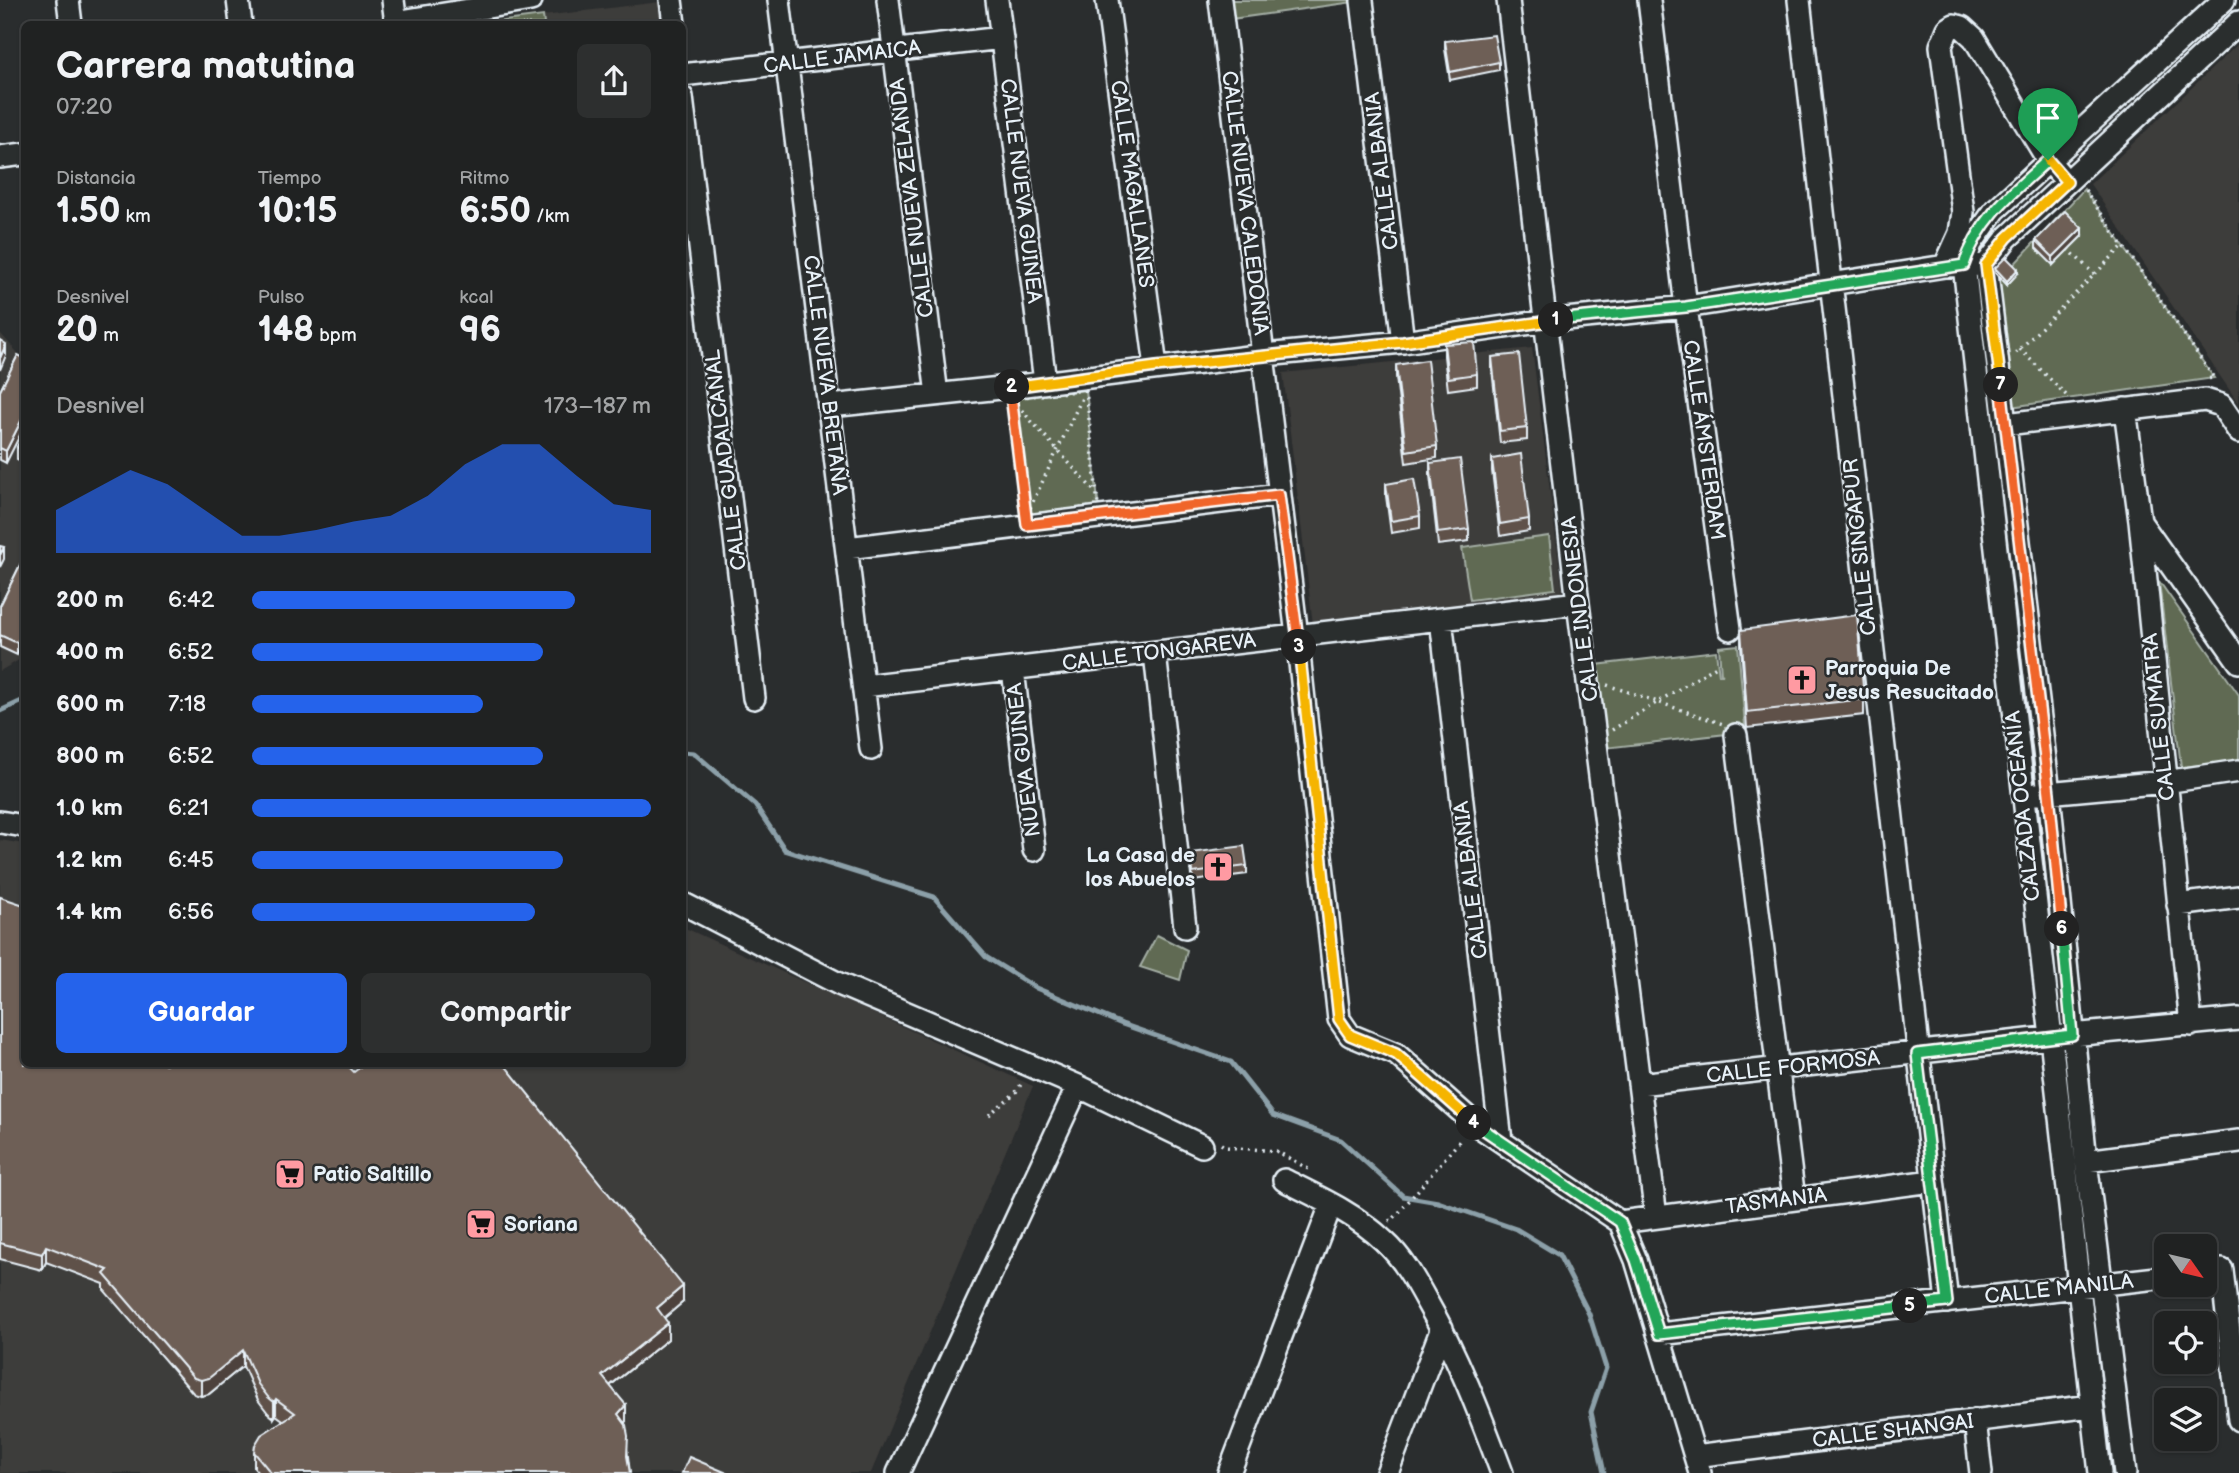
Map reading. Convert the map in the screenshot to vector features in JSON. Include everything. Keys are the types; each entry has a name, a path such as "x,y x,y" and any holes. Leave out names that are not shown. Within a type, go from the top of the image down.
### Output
{"street":[{"path":"68,0 71,21"},
{"path":"238,0 241,21"},
{"path":"393,0 396,21"},
{"path":"408,21 531,0"},
{"path":"671,0 674,21"},
{"name":"CALLE NUEVA BRETAÑA","path":"779,0 872,749"},
{"name":"CALLE NUEVA ZELANDA","path":"888,0 937,395"},
{"name":"CALLE NUEVA GUINEA","path":"997,0 1045,382"},
{"name":"CALLE MAGALLANES","path":"1107,0 1156,367"},
{"name":"CALLE NUEVA CALEDONIA","path":"1220,0 1297,636 1339,1019 1350,1035 1396,1054 1474,1123 1620,1222"},
{"name":"CALLE INDONESIA","path":"1508,0 1578,603 1656,1217"},
{"name":"CALLE ÁMSTERDAM","path":"1649,0 1686,307 1730,629"},
{"name":"CALLE SINGAPUR","path":"1799,0 1947,1302"},
{"name":"CALLE ALBANIA","path":"1362,1 1403,342"},
{"path":"830,406 937,395 1011,393 1045,382 1156,367 1403,342 1545,321 1686,307 1955,265 1986,265 2007,238 2074,183 2235,26 2210,4 1986,221 1955,265"},
{"name":"CALZADA OCEANÍA","path":"2048,160 1974,38 1962,27 1954,25 1948,29 1941,46 1963,223 1955,265 2022,796 2099,1473"},
{"name":"CALLE JAMAICA","path":"686,75 1002,38"},
{"path":"0,158 21,154"},
{"path":"2048,160 2074,183"},
{"name":"CALLE GUADALCANAL","path":"686,161 754,698"},
{"name":"CALZADA OCEANÍA","path":"1986,265 2049,793 2086,1161 2125,1473"},
{"path":"2006,424 2076,406 2125,409 2205,400 2221,405 2239,432"},
{"name":"CALLE SUMATRA","path":"2125,409 2140,521 2191,1025"},
{"path":"847,548 1026,520 1279,495"},
{"path":"2140,521 2239,662"},
{"name":"CALLE TONGAREVA","path":"864,687 1578,603"},
{"name":"CALLE ALBANIA","path":"1441,619 1501,1140"},
{"path":"1155,653 1185,927"},
{"name":"NUEVA GUINEA","path":"1013,669 1034,850"},
{"path":"1730,730 1794,1199"},
{"path":"2022,796 2165,782 2239,771"},
{"path":"0,822 21,826"},
{"path":"2178,905 2239,898"},
{"path":"686,905 839,984 1078,1086 1202,1146"},
{"name":"CALLE FORMOSA","path":"1639,1084 2239,1019"},
{"path":"898,1473 1078,1086"},
{"path":"2086,1161 2239,1141"},
{"path":"1284,1180 1331,1205 1383,1239 1411,1272 1443,1328 1474,1397 1502,1473"},
{"name":"TASMANIA","path":"1620,1222 1932,1181"},
{"path":"1231,1471 1331,1205"},
{"path":"1620,1222 1636,1260 1697,1464"},
{"path":"2222,1270 2239,1420"},
{"name":"CALLE MANILA","path":"1659,1334 2154,1278"},
{"path":"1387,1473 1443,1328"},
{"name":"CALLE SHANGAI","path":"1697,1464 1975,1420 2091,1406"},
{"path":"1975,1420 1980,1473"}],"path":[{"path":"2074,183 2214,378 2201,380"},
{"path":"2012,357 2123,246"},
{"path":"2068,249 2094,274"},
{"path":"2013,342 2076,406"},
{"path":"1011,393 1086,390"},
{"path":"1026,520 1086,390"},
{"path":"1026,520 1098,506 1086,390"},
{"path":"1011,393 1097,495"},
{"path":"1011,393 1026,520"},
{"path":"2058,400 2076,406"},
{"path":"1604,735 1718,665"},
{"path":"1598,682 1730,730"},
{"path":"989,1115 1016,1092 1032,1066"},
{"path":"1397,1215 1467,1132"}],"shaded area":[{"path":"660,2 663,21 544,21 543,16"},
{"path":"2239,43 2239,404 2090,184"},
{"path":"0,333 21,357 21,659 0,671"},
{"path":"1532,348 1563,594 1313,625 1283,373"},
{"path":"0,840 21,844 21,1067 686,1067 686,928 1033,1086 871,1473 0,1473"}],"green space":[{"path":"1229,0 1368,0 1231,19"},
{"path":"543,16 544,21 504,21"},
{"path":"2084,189 2214,378 2010,407 1994,286"},
{"path":"1086,390 1099,511 1027,521 1012,398"},
{"path":"1549,536 1555,589 1470,600 1462,548"},
{"path":"2159,581 2239,695 2239,761 2181,767"},
{"path":"1738,645 1745,725 1725,727 1726,734 1605,748 1596,665 1716,651 1719,675 1723,675 1719,647"},
{"path":"1157,935 1187,950 1180,980 1140,967"}],"building":[{"path":"1494,35 1499,62 1450,72 1445,41"},
{"path":"2065,211 2082,228 2053,257 2036,240"},
{"path":"2006,257 2018,269 2007,281 1995,268"},
{"path":"0,340 6,344 0,358"},
{"path":"1474,342 1477,374 1448,378 1444,344"},
{"path":"1519,354 1527,428 1500,431 1492,357"},
{"path":"18,355 21,356 21,421 6,451 0,448 0,391"},
{"path":"1427,360 1437,446 1406,451 1396,365"},
{"path":"1521,454 1529,519 1500,524 1492,459"},
{"path":"1460,459 1469,529 1438,533 1430,463"},
{"path":"1414,479 1420,516 1391,521 1386,484"},
{"path":"21,563 21,634 17,643 0,635 0,606"},
{"name":"Parroquia De Jesus Resucitado","path":"1857,615 1864,699 1747,712 1741,630"},
{"path":"1244,846 1247,866 1193,873 1190,853"},
{"name":"Patio Saltillo","path":"0,897 21,904 21,1067 349,1067 354,1072 360,1067 506,1067 683,1286 657,1308 668,1323 602,1376 626,1405 618,1414 626,1425 630,1473 271,1473 254,1452 255,1445 261,1435 295,1413 276,1399 274,1402 268,1397 258,1384 243,1350 209,1378 194,1378 104,1274 108,1270 46,1246 42,1254 0,1243"},
{"path":"689,1457 727,1473 682,1473"}],"waterway":[{"path":"0,711 21,701"},
{"path":"686,752 694,753 755,805 785,850 934,897 986,957 1036,988 1122,1024 1231,1062 1273,1115 1341,1140 1403,1196 1438,1202 1516,1229 1559,1255 1589,1314 1606,1368 1591,1412 1604,1473"}],"place":[{"name":"Parroquia De Jesus Resucitado","path":"1802,680"},
{"name":"La Casa de los Abuelos","path":"1218,867"},
{"name":"Patio Saltillo","path":"290,1174"},
{"name":"Soriana","path":"481,1224"}],"route":[{"path":"2048,160 2067,182 1999,245 1986,265 2049,793 2072,1035 1917,1054 1947,1302 1659,1334 1636,1260 1620,1222 1474,1123 1396,1054 1350,1035 1339,1019 1279,495 1027,525 1010,387 1156,367 1403,342 1545,321 1686,307 1964,265 1971,244 1986,221 2048,160"}]}
